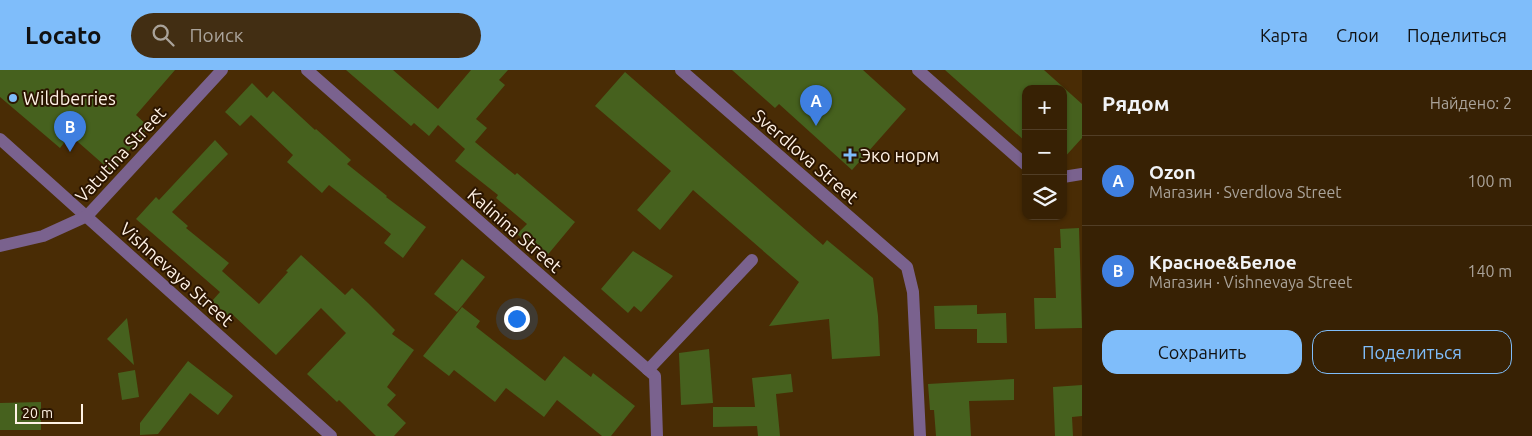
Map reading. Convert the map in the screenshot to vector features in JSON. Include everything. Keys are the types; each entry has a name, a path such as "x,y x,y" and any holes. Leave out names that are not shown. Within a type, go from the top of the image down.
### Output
{"street":[{"name":"Vatutina Street","path":"0,246 43,236 87,216 222,70"},
{"name":"Kalinina Street","path":"307,70 648,370"},
{"name":"Sverdlova Street","path":"681,70 907,267 913,292 920,436"},
{"path":"918,70 1022,161"},
{"name":"Vishnevaya Street","path":"0,139 330,436"},
{"path":"1067,177 1082,174"},
{"path":"657,436 654,376 648,370 752,260"}],"building":[{"path":"0,70 175,70 136,115 149,127 111,171 70,135 60,148 0,97"},
{"path":"346,70 393,70 438,109 471,70 508,70 499,80 505,85 476,119 487,128 475,142 515,175 517,173 575,222 545,258 517,234 527,224 496,198 498,195 455,161 465,149 438,125 429,136 414,123 411,126"},
{"path":"732,70 863,70 906,109 852,170 779,104 775,108"},
{"path":"945,70 1044,70 1061,85 1022,85 1022,138"},
{"path":"625,72 823,245 827,240 873,278 878,316 880,356 832,359 829,319 769,326 799,282 693,190 660,230 637,210 671,171 595,106"},
{"path":"252,83 267,98 273,91 351,160 347,164 426,227 403,258 384,243 391,234 329,185 322,193 287,162 293,155 251,115 240,126 225,112"},
{"path":"1067,91 1082,104 1082,138 1067,155"},
{"path":"215,140 228,154 172,212 188,226 186,228 229,263 222,271 259,304 301,255 345,295 352,288 395,330 392,334 414,350 387,387 396,395 387,405 406,423 394,436 376,436 339,400 337,402 307,374 346,333 321,308 276,355 233,315 230,318 212,301 220,292 136,219 156,197 159,200"},
{"path":"1079,228 1082,328 1035,329 1034,298 1056,298 1054,248 1061,248 1060,229"},
{"path":"633,251 673,276 641,312 634,306 628,313 601,289"},
{"path":"462,259 485,277 457,312 434,294"},
{"path":"977,305 977,314 1006,313 1007,343 977,343 977,329 935,329 934,306"},
{"path":"462,307 480,321 476,327 545,381 564,356 591,377 593,373 635,406 611,436 602,436 557,400 544,417 506,388 495,402 454,370 449,376 423,356"},
{"path":"127,318 134,365 107,339"},
{"path":"709,349 713,403 681,405 679,353"},
{"path":"188,361 233,396 218,415 190,393 158,434 140,435 140,423"},
{"path":"135,370 139,397 122,400 118,373"},
{"path":"791,374 793,392 776,394 780,436 758,436 757,426 713,427 713,407 755,407 752,378"},
{"path":"1014,379 1014,400 969,401 971,436 936,436 934,410 930,410 928,384"},
{"path":"1082,385 1082,416 1072,417 1073,436 1055,436 1053,387"},
{"path":"41,402 41,430 0,430 0,403"}],"place":[{"name":"Wildberries","path":"13,98"},
{"name":"Ozon","path":"816,126"},
{"name":"Красное&Белое","path":"70,152"},
{"name":"Эко норм","path":"850,155"}]}
